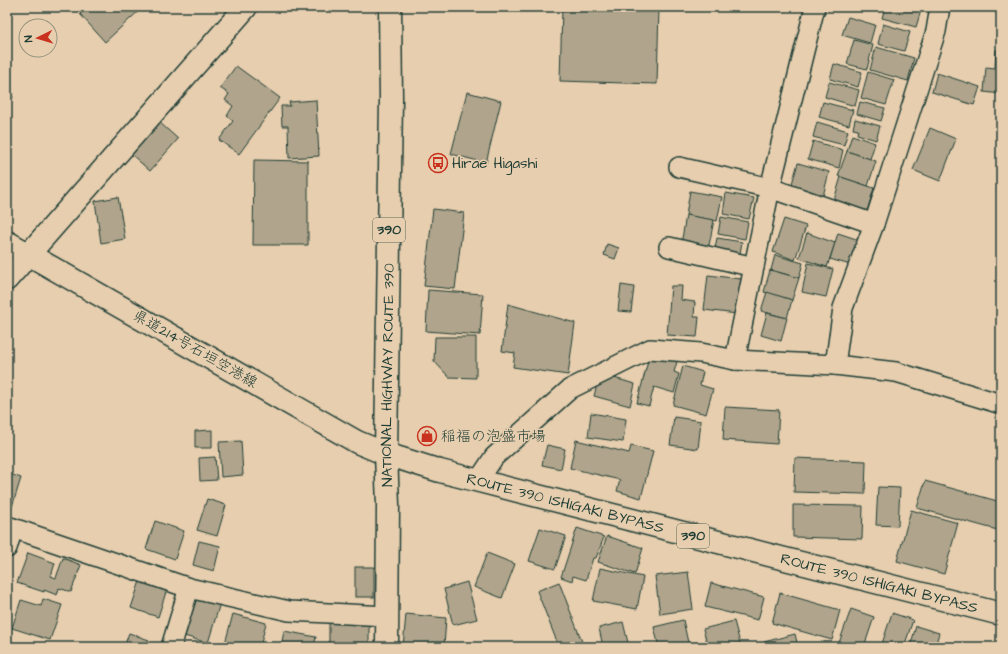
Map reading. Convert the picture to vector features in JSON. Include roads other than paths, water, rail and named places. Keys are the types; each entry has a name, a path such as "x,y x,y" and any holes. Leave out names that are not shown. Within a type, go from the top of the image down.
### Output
{"main road":[{"path":"7,279 246,7"},
{"name":"NATIONAL HIGHWAY ROUTE 390","path":"388,647 388,505 386,454 391,99 390,7"},
{"name":"県道214号石垣空港線","path":"7,242 29,253 330,427 357,442 386,454"},
{"name":"ROUTE 390 ISHIGAKI BYPASS","path":"386,454 478,481 1001,614"}],"street":[{"path":"735,360 770,188 815,7"},
{"path":"835,365 843,308 874,224 936,31 940,7"},
{"path":"679,167 770,188 874,224"},
{"path":"669,246 754,267"},
{"path":"478,481 494,457 570,389 650,349 701,353 735,360 835,365 896,372 1001,404"},
{"path":"7,548 10,527 189,588 289,612 387,616"},
{"path":"171,647 189,588"}],"place":[{"name":"Hirae Higashi","path":"438,163"},
{"name":"稲福の泡盛市場","path":"427,436"}]}
